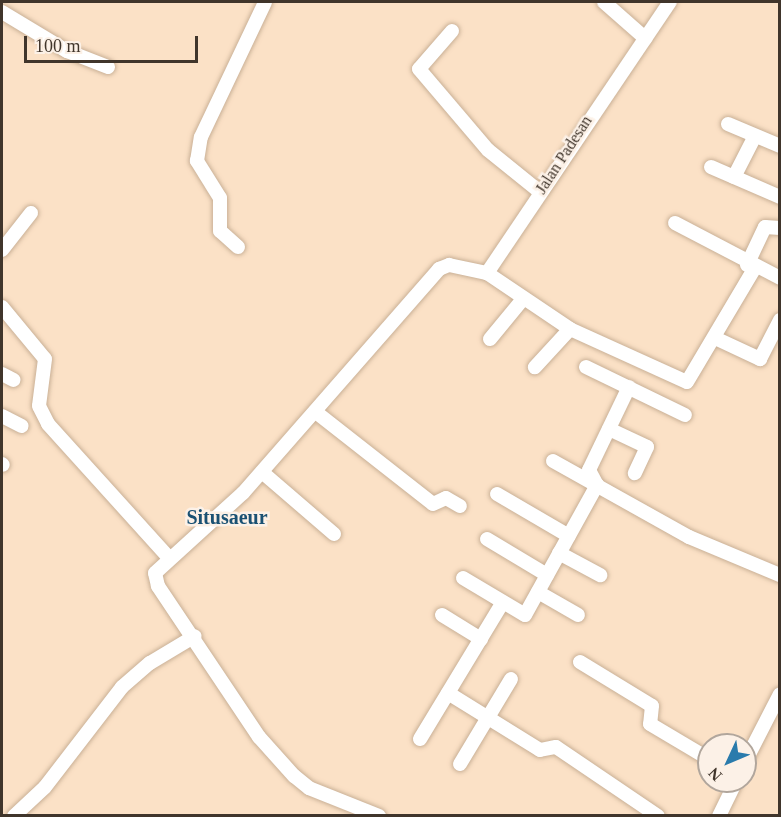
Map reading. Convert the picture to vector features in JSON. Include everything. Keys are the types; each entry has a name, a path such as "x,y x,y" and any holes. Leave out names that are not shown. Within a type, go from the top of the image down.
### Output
{"street":[{"path":"238,247 220,231 220,198 197,161 201,137 265,2"},
{"path":"604,2 645,38"},
{"name":"Jalan Padesan","path":"487,273 670,2"},
{"path":"2,12 67,51 108,67"},
{"path":"452,32 419,69 488,150 540,192"},
{"path":"728,124 780,147"},
{"path":"734,177 755,136"},
{"path":"711,167 778,193"},
{"path":"2,250 31,213"},
{"path":"675,223 750,267 780,278"},
{"path":"379,816 309,788 294,776 259,737 195,636 156,581 155,573 262,472 444,265 487,273 570,329 681,382 691,380 715,338 750,267 765,227 780,228"},
{"path":"490,339 523,299"},
{"path":"2,307 45,360 39,406 48,424 169,558"},
{"path":"715,338 760,359 780,320"},
{"path":"535,367 570,329"},
{"path":"586,368 685,415"},
{"path":"597,485 589,470 628,387"},
{"path":"316,413 433,504 446,498 460,506"},
{"path":"2,416 22,426"},
{"path":"609,429 647,447 635,474"},
{"path":"554,461 689,537 780,575"},
{"path":"262,472 334,534"},
{"path":"463,578 525,615 597,485"},
{"path":"497,494 569,536"},
{"path":"487,539 547,575"},
{"path":"559,553 600,576"},
{"path":"538,592 578,615"},
{"path":"420,739 502,602"},
{"path":"442,615 481,639"},
{"path":"14,816 45,787 122,687 150,663 195,636"},
{"path":"580,662 652,706 650,724 697,752"},
{"path":"460,764 511,679"},
{"path":"448,693 540,750 556,747 658,816"},
{"path":"757,739 780,694"},
{"path":"719,816 730,793"}],"district":[{"name":"Situsaeur","path":"227,517"}]}
